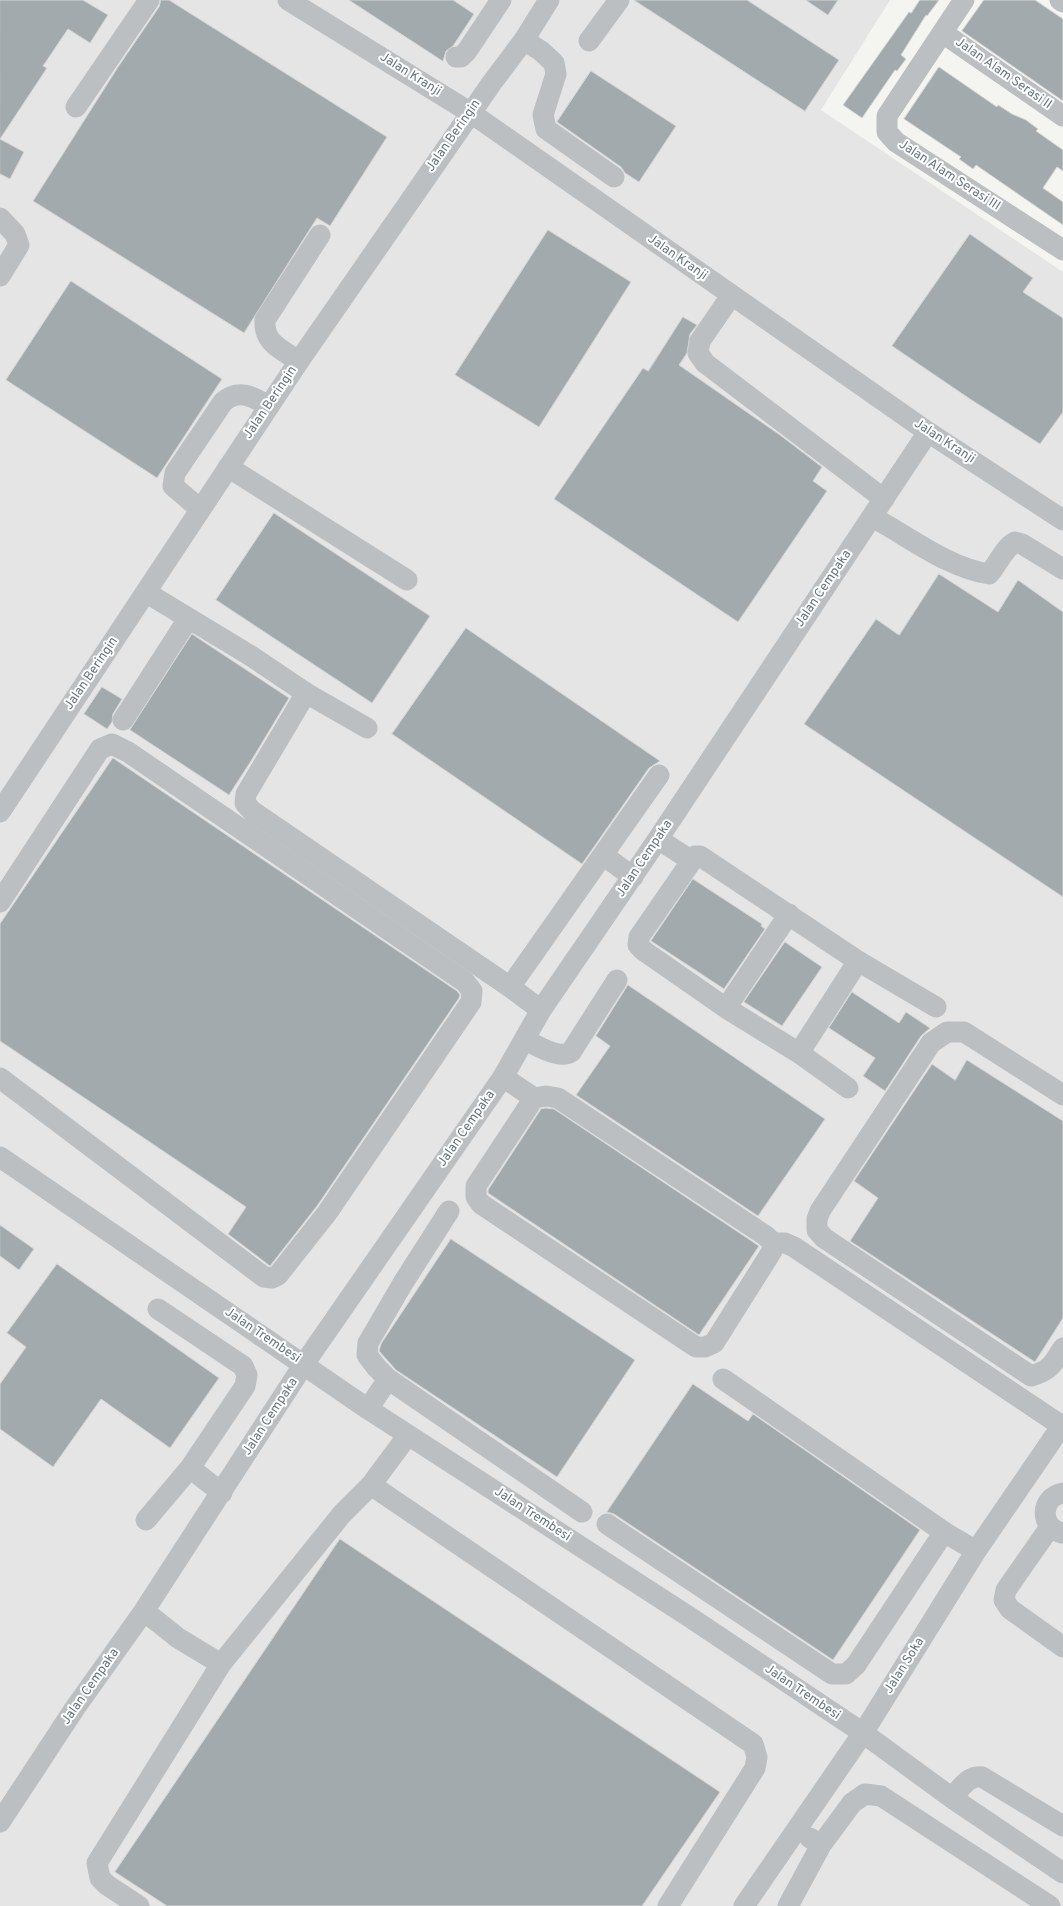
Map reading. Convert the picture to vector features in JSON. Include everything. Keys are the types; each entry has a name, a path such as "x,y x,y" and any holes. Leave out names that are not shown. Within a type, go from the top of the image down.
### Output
{"street":[{"path":"76,107 149,0"},
{"name":"Jalan Kranji","path":"288,0 471,112 731,296 928,432 1063,520"},
{"path":"456,57 461,57 468,51 501,0"},
{"name":"Jalan Beringin","path":"0,812 299,361 471,112 524,40 549,0"},
{"path":"589,41 618,0"},
{"name":"Jalan Alam Serasi III","path":"964,0 887,116 887,132 896,142 1063,250"},
{"name":"Jalan Alam Serasi II","path":"943,33 1063,116"},
{"path":"524,40 541,51 554,63 556,74 543,115 546,129 614,177"},
{"path":"0,218 15,234 19,245 0,276"},
{"path":"299,361 280,349 269,339 264,330 265,320 320,235"},
{"path":"731,296 700,341 698,353 705,363 884,499"},
{"path":"200,509 173,486 175,472 223,402 229,397 239,394 251,396 269,406"},
{"name":"Jalan Cempaka","path":"0,1822 75,1708 144,1611 222,1493 304,1364 503,1077 541,1010 658,839 928,432"},
{"path":"228,467 407,580"},
{"path":"872,517 938,556 981,573 989,574 997,566 1010,544 1014,542 1022,544 1063,569"},
{"path":"147,592 188,619 251,656 306,693 367,728"},
{"path":"123,720 188,619"},
{"path":"306,693 246,794 245,803 252,812 510,987 541,1010"},
{"path":"0,902 100,749 112,744 128,752 465,982 472,991 471,1002 327,1213 278,1275 272,1278 264,1277 0,1078"},
{"path":"510,987 659,775"},
{"path":"658,839 692,861"},
{"path":"603,855 632,877"},
{"path":"848,1088 799,1053 726,1008 644,951 638,945 639,937 696,855 700,856 789,914 858,961 936,1007"},
{"path":"726,1008 789,914"},
{"path":"799,1053 858,961"},
{"path":"525,1040 560,1055 566,1055 571,1052 617,980"},
{"path":"1063,1095 964,1032 947,1032 931,1043 824,1205 817,1220 817,1230 824,1238 1031,1376 1041,1374 1051,1368 1063,1348"},
{"path":"503,1077 534,1098 546,1096 558,1098 766,1236 773,1243 785,1243 794,1247 1062,1425"},
{"path":"534,1098 476,1186 476,1197 481,1204 696,1347 705,1347 714,1343 772,1251 773,1243"},
{"name":"Jalan Trembesi","path":"0,1157 368,1409 678,1610 863,1733 952,1798 1063,1873"},
{"path":"449,1211 402,1283 368,1343 367,1355 388,1379 582,1512"},
{"path":"374,1263 402,1283"},
{"path":"146,1520 190,1468 245,1386 247,1375 243,1366 158,1309"},
{"path":"368,1409 388,1379"},
{"path":"723,1379 944,1532 976,1551"},
{"name":"Jalan Soka","path":"744,1906 863,1733 976,1551 1062,1425"},
{"path":"139,1906 107,1886 100,1878 97,1863 220,1664 342,1514 371,1485 408,1435"},
{"path":"190,1468 222,1493"},
{"path":"371,1485 753,1744 757,1757 752,1774 668,1906"},
{"path":"1063,1493 1051,1498 1046,1505 1044,1513 1045,1521 1056,1530 1006,1590 1004,1600 1010,1610 1063,1647"},
{"path":"607,1524 832,1674 846,1674 856,1665 944,1532"},
{"path":"144,1611 178,1638 220,1664"},
{"path":"952,1798 970,1779 976,1776 982,1777 1063,1826"},
{"path":"788,1906 821,1845 852,1803 865,1794 881,1796 1050,1906"},
{"path":"795,1831 821,1845"}],"shaded area":[{"path":"0,0 890,0 821,110 1063,272 1063,1906 0,1906"}],"building":[{"path":"0,0 83,0 108,15 90,43 68,29 43,66 47,68 0,139"},
{"path":"161,0 169,0 387,137 330,226 317,218 244,333 33,201 118,67 159,7"},
{"path":"349,0 453,0 474,14 453,46 446,51 443,61"},
{"path":"634,0 747,0 839,60 805,111"},
{"path":"806,0 838,0 828,15"},
{"path":"920,0 939,0 927,16 926,15 901,55 906,59 897,71 895,70 862,118 843,105 909,12 911,13"},
{"path":"984,0 1035,0 1063,19 1063,101 962,31"},
{"path":"939,67 997,107 998,105 1012,114 1026,120 1038,129 1036,131 1063,150 1063,171 1057,167 1043,188 1063,202 1063,225 976,165 973,169 959,159 961,157 904,119"},
{"path":"591,71 676,126 639,182 625,173 621,167 557,122"},
{"path":"0,139 24,152 10,179 0,174"},
{"path":"548,230 631,282 539,427 455,375"},
{"path":"970,234 1033,278 1023,292 1063,318 1063,412 1040,444 892,346"},
{"path":"71,281 222,379 157,478 6,380"},
{"path":"683,317 697,325 690,334 687,353 679,365 780,435 822,467 813,481 827,491 738,622 554,499 643,368 648,371"},
{"path":"274,513 430,616 372,703 216,600"},
{"path":"939,574 998,612 1018,580 1063,612 1063,897 804,724 876,619 899,635"},
{"path":"466,628 660,761 649,768 582,864 392,734"},
{"path":"192,634 289,698 229,795 130,730"},
{"path":"102,687 122,699 113,714 112,722 107,729 84,714"},
{"path":"113,758 457,991 460,995 317,1206 270,1266 228,1234 246,1207 0,1041 0,924"},
{"path":"693,879 762,924 761,926 765,929 724,989 651,941"},
{"path":"785,942 822,967 782,1026 744,1002"},
{"path":"628,985 825,1119 758,1216 576,1095 610,1046 596,1036"},
{"path":"852,992 899,1023 906,1012 930,1028 921,1036 885,1091 863,1076 875,1058 829,1028"},
{"path":"967,1060 1063,1121 1063,1318 1035,1362 850,1241 878,1198 854,1181 932,1064 955,1080"},
{"path":"541,1109 554,1109 759,1246 699,1335 488,1193 488,1190"},
{"path":"0,1225 34,1249 19,1270 0,1256"},
{"path":"451,1239 635,1360 557,1477 396,1370 379,1351 381,1344"},
{"path":"57,1264 219,1378 170,1448 101,1399 53,1467 0,1429 0,1384 26,1347 7,1333"},
{"path":"693,1384 748,1421 753,1414 920,1530 833,1660 614,1514 607,1512"},
{"path":"340,1539 720,1792 642,1906 167,1906 115,1872"}]}
